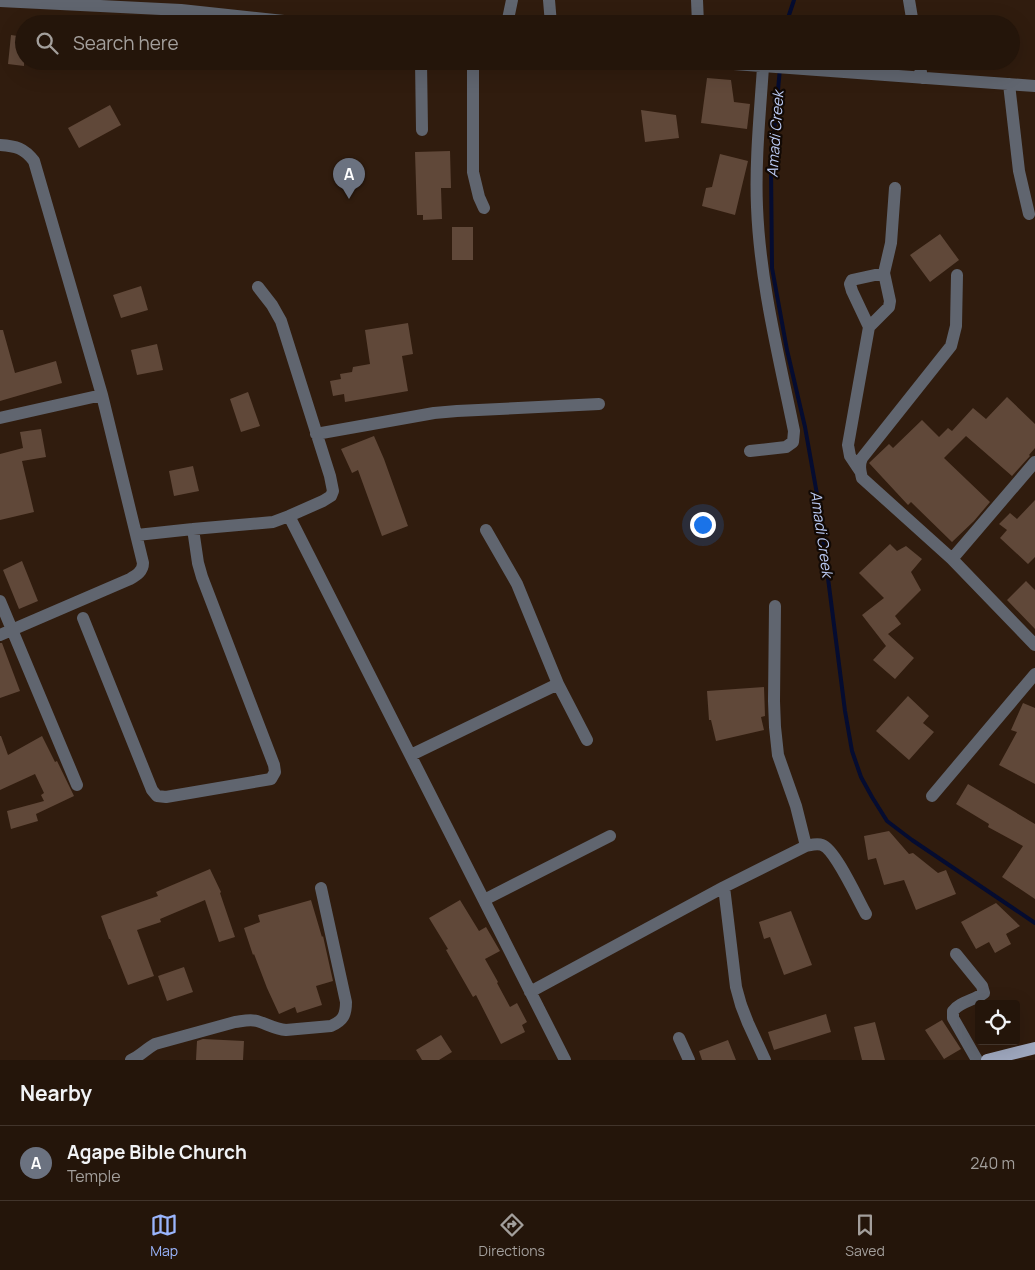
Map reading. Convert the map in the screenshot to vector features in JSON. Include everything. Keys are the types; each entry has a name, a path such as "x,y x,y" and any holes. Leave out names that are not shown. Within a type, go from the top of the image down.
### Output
{"main road":[{"path":"987,1060 1035,1048"}],"street":[{"path":"509,15 512,0"},
{"path":"549,0 550,15"},
{"path":"697,0 698,15"},
{"path":"909,0 912,15"},
{"path":"0,1 114,3 227,15"},
{"path":"421,70 422,130"},
{"path":"473,70 472,172 484,208"},
{"path":"750,451 786,447 794,442 794,431 760,255 757,196 758,146 766,70"},
{"path":"816,70 1035,86"},
{"path":"921,70 922,78"},
{"path":"1008,84 1019,171 1029,214"},
{"path":"0,146 18,147 28,153 34,161 102,395 143,563 143,567 138,574 130,579 6,632"},
{"path":"860,471 850,456 848,445 869,327 888,307 890,301 884,273 891,243 895,188"},
{"path":"869,327 850,284 852,280 858,277 884,273"},
{"path":"957,275 956,326 951,346 862,458 860,471 862,478 952,559 1035,645"},
{"path":"137,536 273,522 331,496 333,490 281,321 272,304 258,287"},
{"path":"0,418 102,395"},
{"path":"316,434 434,413 599,404"},
{"path":"952,559 1035,462"},
{"path":"290,516 565,1060"},
{"path":"84,618 152,790 157,796 166,797 271,778 275,772 274,765 202,577 193,529"},
{"path":"486,530 517,584 558,684 587,740"},
{"path":"0,601 6,632 77,785"},
{"path":"775,606 774,701 778,755 796,806 806,846"},
{"path":"932,796 1035,674"},
{"path":"411,755 558,684"},
{"path":"484,900 610,836"},
{"path":"530,992 724,887 806,846 820,844 828,848 842,869 866,914"},
{"path":"724,887 736,987 748,1023 765,1060"},
{"path":"131,1060 155,1044 235,1022 256,1021 279,1030 332,1026 338,1023 346,1011 346,1002 321,888"},
{"path":"956,954 982,986 984,993 978,998 956,1007 953,1011 953,1018 977,1060"},
{"path":"679,1038 689,1060"}],"building":[{"path":"11,35 15,36 15,65 8,64"},
{"path":"707,78 731,80 734,102 750,104 747,129 701,123"},
{"path":"110,105 121,125 79,148 68,128"},
{"path":"641,110 676,115 679,138 645,142"},
{"path":"450,151 451,188 441,188 442,219 423,220 423,215 417,215 415,152"},
{"path":"720,154 748,161 735,215 702,206 706,188 712,187"},
{"path":"452,227 473,227 473,260 452,260"},
{"path":"940,234 959,260 930,282 910,255"},
{"path":"141,286 148,310 121,318 113,295"},
{"path":"408,323 413,354 402,356 408,391 345,402 344,394 333,396 330,381 341,379 340,374 352,372 353,367 370,364 365,330"},
{"path":"0,330 3,330 15,373 56,361 62,383 0,401"},
{"path":"157,344 163,370 137,375 131,350"},
{"path":"248,392 260,426 241,432 230,399"},
{"path":"1007,397 1035,424 1035,448 1012,476 966,436 944,458 990,502 952,542 911,502 908,505 869,463 889,444 893,448 922,420 939,437 948,428 952,431 973,408 986,419"},
{"path":"41,429 46,457 22,461 34,512 0,520 0,454 23,448 20,432"},
{"path":"374,436 408,526 382,536 358,470 352,473 341,449"},
{"path":"193,466 199,491 174,496 169,471"},
{"path":"1035,500 1035,557 1028,564 1000,538 1007,530 999,524 1010,513 1017,519"},
{"path":"890,544 897,551 906,546 922,559 911,572 921,590 895,616 901,624 888,634 914,658 895,679 873,660 886,646 862,615 884,598 859,573"},
{"path":"22,561 38,601 19,609 3,570"},
{"path":"1026,581 1035,590 1035,629 1007,600"},
{"path":"0,643 2,643 20,691 0,698"},
{"path":"764,687 765,716 761,717 764,730 716,741 711,720 709,720 707,691"},
{"path":"908,696 929,716 923,723 934,732 909,760 876,731"},
{"path":"1023,703 1035,708 1035,784 999,765 1017,732 1011,730"},
{"path":"0,736 8,755 42,736 74,796 36,814 38,821 11,829 7,811 44,801 41,795 44,793 35,774 0,790"},
{"path":"968,784 1035,824 1035,899 1002,877 1023,846 988,827 989,824 956,804"},
{"path":"889,831 909,854 913,853 938,873 946,870 956,894 916,910 904,880 884,885 876,858 868,860 864,836"},
{"path":"210,869 221,892 235,937 219,942 205,900 160,919 161,922 137,930 154,976 128,985 101,916 158,896 156,892"},
{"path":"311,900 323,936 333,981 316,986 322,1005 297,1013 295,1007 279,1014 253,955 244,928 260,922 258,915"},
{"path":"460,900 479,931 486,927 500,951 485,959 510,1007 517,1003 527,1022 522,1025 525,1032 501,1044 476,995 473,997 446,950 448,949 429,918"},
{"path":"996,903 1020,926 1006,934 1011,944 995,953 989,942 976,949 961,922"},
{"path":"791,911 812,965 784,975 770,937 764,939 759,922"},
{"path":"184,967 193,992 167,1001 158,976"},
{"path":"826,1014 831,1032 774,1050 768,1032"},
{"path":"942,1020 961,1049 944,1059 925,1030"},
{"path":"875,1022 885,1060 862,1060 854,1027"},
{"path":"441,1035 452,1052 439,1060 422,1060 416,1050"},
{"path":"203,1039 244,1041 243,1060 196,1060 197,1041"},
{"path":"728,1040 736,1060 702,1060 699,1051"}],"waterway":[{"name":"Amadi Creek","path":"789,15 794,0"},
{"name":"Amadi Creek","path":"780,70 771,167 772,268 818,500 845,711 852,751 861,777 887,821 1035,923"}],"place":[{"name":"Agape Bible Church","path":"349,199"}]}
